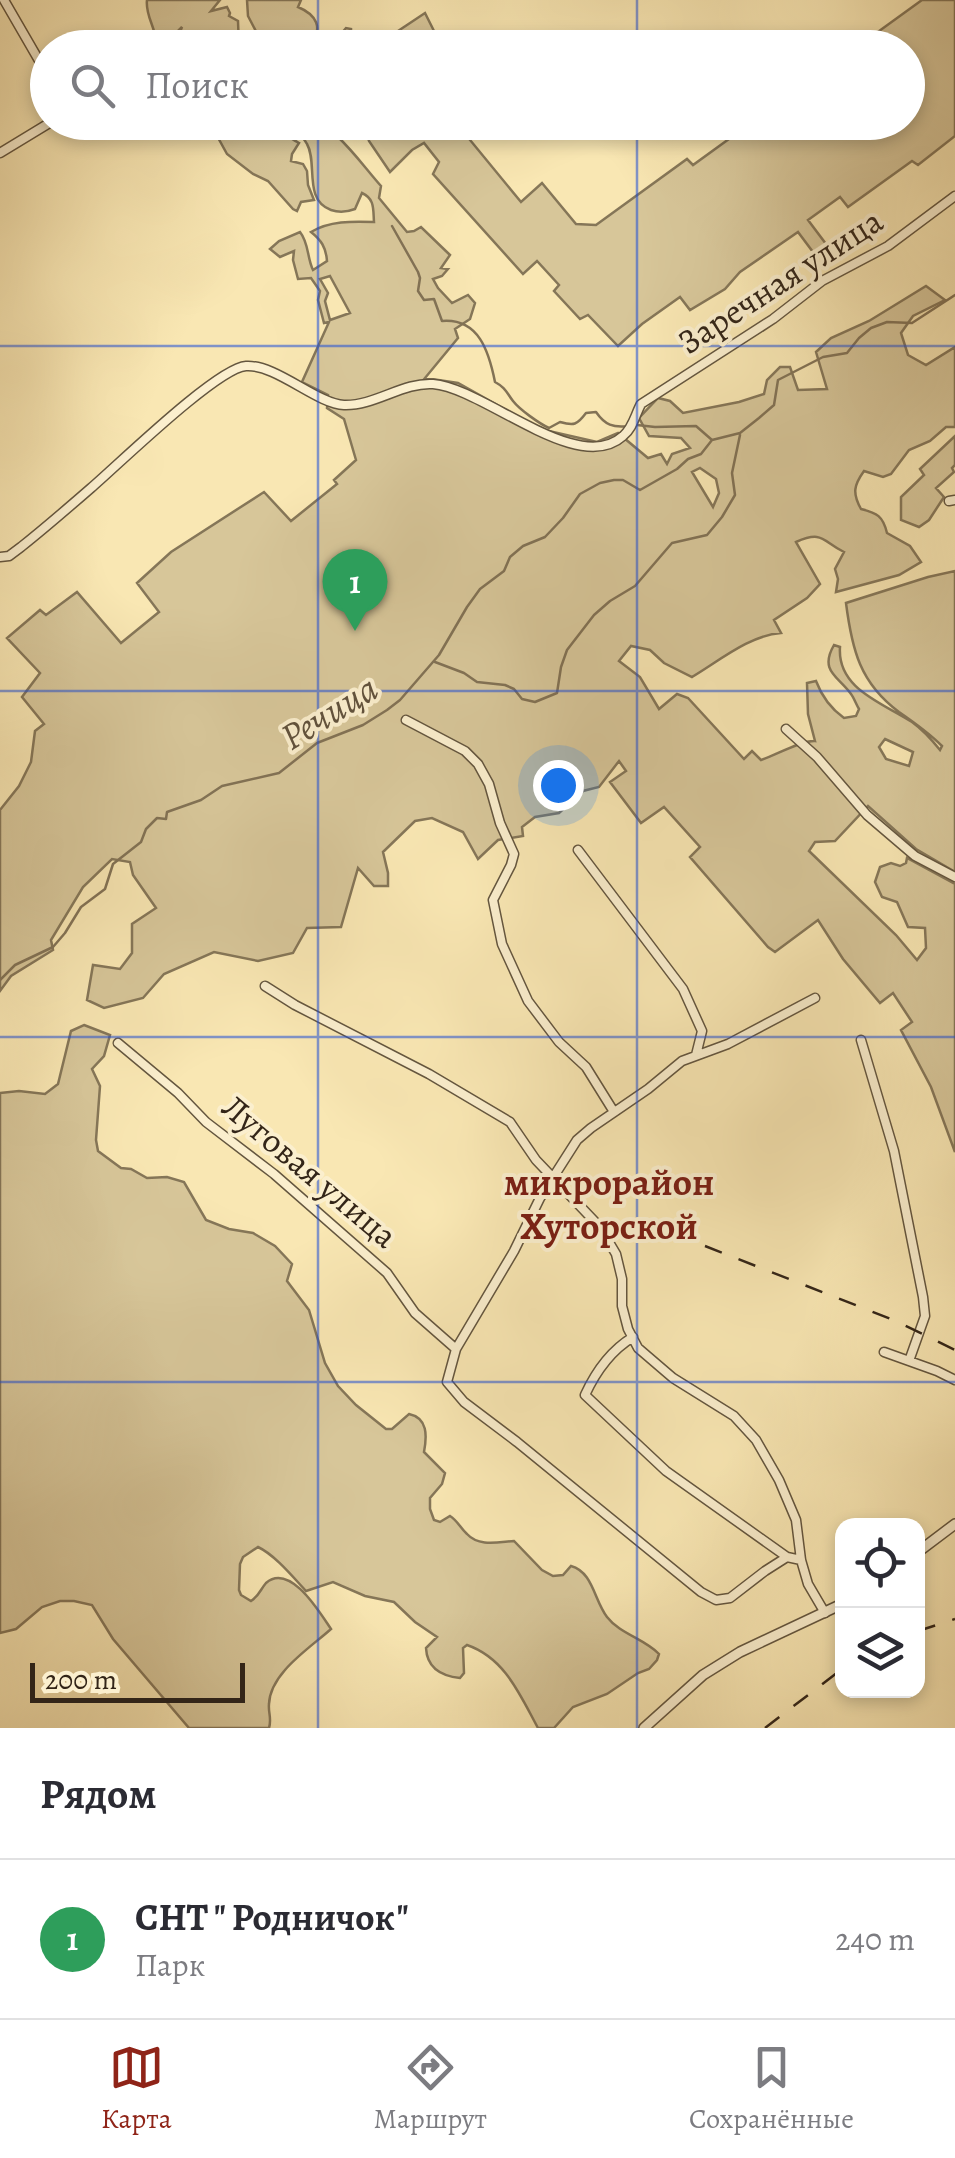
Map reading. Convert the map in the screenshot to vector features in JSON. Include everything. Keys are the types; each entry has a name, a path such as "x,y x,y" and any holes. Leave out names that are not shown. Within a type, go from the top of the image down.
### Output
{"street":[{"path":"4,0 30,45"},
{"path":"0,153 30,135"},
{"name":"Заречная улица","path":"4,560 193,398 236,368 248,365 342,405 422,384 437,384 481,400 539,433 592,446 608,445 632,428 642,404 772,319 822,281 888,246 955,196"},
{"path":"406,720 465,751 489,784 514,854 493,900 502,944 528,1001 559,1042 586,1067 614,1112"},
{"path":"786,729 816,756 867,816 915,856 955,877"},
{"path":"578,850 683,990 702,1031 696,1056"},
{"path":"265,986 510,1122 536,1160 600,1227 616,1254 622,1279 622,1306 638,1348 673,1378 734,1416 756,1440 796,1520 808,1584 824,1613"},
{"path":"788,1556 730,1598 716,1600 464,1402 448,1382 456,1349 577,1140 682,1061 728,1044 815,998"},
{"path":"861,1040 894,1150 924,1297 924,1316 910,1361"},
{"name":"Луговая улица","path":"118,1042 206,1122 274,1174 388,1272 415,1313 456,1349"},
{"path":"633,1338 615,1348 585,1395 666,1471 788,1556 801,1560"},
{"path":"884,1352 955,1380"},
{"path":"925,1547 955,1524"},
{"path":"644,1728 703,1675 740,1652 835,1608"}],"shaded area":[{"path":"147,0 220,0 211,11 227,7 229,16 238,21 238,30 153,30"},
{"path":"247,0 301,0 298,7 310,14 317,30 255,30 248,16"},
{"path":"922,0 955,0 955,136 918,165 912,161 848,207 840,197 808,220 826,244 813,252 798,232 740,272 725,289 690,310 680,297 618,346 588,315 580,319 554,291 559,285 537,261 523,274 433,174 439,162 424,143 390,172 369,140 470,140 521,202 542,183 576,224 596,225 687,159 693,165 728,140 925,140 925,30 881,30"},
{"path":"425,13 434,30 400,30"},
{"path":"219,140 294,140 299,143 291,161 303,164 314,200 301,202 297,211 293,209 268,181 227,154"},
{"path":"304,140 341,140 381,186 379,198 407,232 421,227 450,255 441,268 448,269 433,279 438,288 452,303 468,295 475,303 470,319 455,329 458,338 425,378 458,383 540,429 597,442 618,433 648,458 661,454 667,464 672,454 690,448 681,438 649,436 639,418 658,398 670,401 683,413 739,402 764,394 767,380 780,367 790,367 798,390 827,389 816,352 831,338 869,321 926,286 945,300 913,316 901,333 908,355 926,365 955,347 955,427 946,427 930,441 909,450 891,474 883,477 864,471 855,489 861,509 879,516 887,533 910,546 921,562 899,575 836,592 835,569 844,552 822,538 805,539 796,542 820,584 807,598 774,620 781,633 746,644 692,677 664,663 650,650 631,646 619,661 640,677 659,709 677,694 688,698 744,759 752,751 761,760 815,741 808,714 807,683 816,681 827,702 844,718 856,716 859,709 853,697 829,667 834,645 840,647 841,662 854,684 912,722 940,750 942,746 886,701 867,677 851,636 846,603 955,571 955,872 916,849 868,806 835,841 815,842 809,851 917,960 926,948 925,928 908,927 897,902 882,897 875,882 880,867 891,863 900,866 907,858 955,884 955,1152 931,1087 901,1030 912,1022 893,993 880,1003 843,959 818,920 775,952 768,947 690,857 700,847 664,807 641,823 610,782 626,771 619,761 599,787 583,791 559,813 535,817 522,827 523,836 498,840 478,859 463,832 432,818 415,821 383,852 388,886 374,886 358,868 341,927 307,928 293,953 258,961 214,952 164,974 143,998 104,1008 87,1000 93,965 120,969 132,953 132,924 156,908 133,875 130,862 112,859 83,887 51,940 53,950 11,976 0,991 0,810 19,786 31,762 35,731 44,724 22,697 40,673 7,638 40,610 46,615 77,592 121,643 159,612 137,583 171,552 264,492 291,521 337,484 334,480 356,460 344,419 327,408 328,395 302,382 329,322 324,323 318,300 320,291 311,278 298,279 294,251 280,257 270,249 300,232 313,270 327,261 322,244 311,232 333,224 374,222 372,205 362,193 352,210 337,212 322,205 314,190","holes":["330,276 350,313 330,320 325,301 328,293 320,279","700,468 716,479 719,493 713,507 692,472","885,739 913,752 909,766 886,759 879,747"]},
{"path":"955,436 954,472 936,488 944,497 929,520 919,527 901,520 901,497 924,475 920,469"},
{"path":"84,1025 110,1035 104,1056 92,1069 100,1086 98,1151 121,1168 147,1178 167,1177 184,1182 206,1220 253,1233 275,1246 292,1264 287,1281 309,1310 325,1363 338,1386 386,1429 392,1429 409,1414 423,1424 424,1452 445,1473 442,1484 430,1498 434,1520 440,1522 450,1516 477,1541 514,1541 553,1576 563,1575 571,1566 578,1569 589,1580 612,1623 659,1654 649,1669 607,1694 573,1707 554,1728 538,1728 510,1679 480,1651 467,1645 463,1648 464,1673 460,1678 441,1673 429,1661 426,1648 437,1637 394,1602 365,1596 333,1582 306,1591 258,1547 243,1557 240,1564 241,1595 251,1601 266,1583 275,1578 285,1579 303,1592 331,1629 292,1662 276,1682 269,1704 269,1728 189,1728 113,1639 92,1605 60,1601 42,1607 16,1629 0,1633 0,1093 45,1094 58,1084 71,1031"}],"waterway":[{"name":"Речица","path":"392,226 418,272 418,291 424,300 434,299 442,321 465,325 473,331 485,349 495,382 520,408 549,428 560,422 575,424 586,413 596,412 610,425 629,426"},
{"name":"Речица","path":"0,980 15,965 53,947 81,907 105,889 113,864 141,842 146,829 157,818 166,819 167,812 201,800 222,786 279,773 317,743 363,725 400,700 439,655 480,589 504,571 510,557 523,546 545,537 580,494 614,480 623,480 640,490 701,454 712,440 740,433 759,418 774,405 778,380 823,357 847,353 871,328 887,322 912,323 955,295"},
{"name":"Речица","path":"637,425 696,426 712,440"},
{"path":"435,662 477,682 505,685 522,699 535,702 557,693 567,650 594,615 635,586 672,543 707,535 722,517 735,495 732,473 740,435"}],"railway":[{"path":"705,1246 896,1321 955,1350"},
{"path":"925,1629 955,1619"},
{"path":"765,1728 835,1674"}],"place":[{"name":"СНТ \" Родничок\"","path":"355,631"}],"district":[{"name":"микрорайон Хуторской","path":"609,1204"}]}
